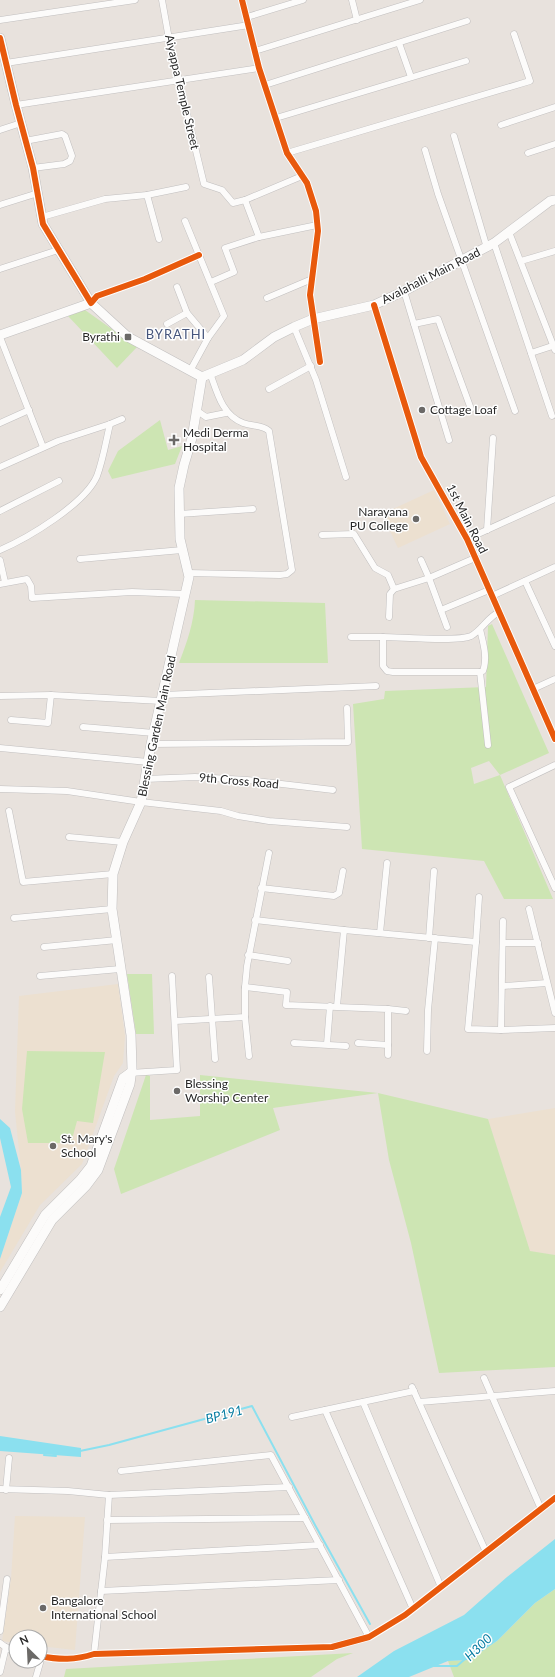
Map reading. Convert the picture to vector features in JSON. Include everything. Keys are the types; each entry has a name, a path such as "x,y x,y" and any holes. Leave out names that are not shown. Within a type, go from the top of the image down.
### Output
{"main road":[{"path":"0,38 20,123 33,168 43,224 91,304 128,337 190,371 206,375"},
{"name":"Avalahalli Main Road","path":"206,375 243,360 274,337 294,327 313,319 374,305 404,291 491,246 550,201 555,200"},
{"path":"0,336 91,304"},
{"name":"Blessing Garden Main Road","path":"0,1307 52,1220 86,1186 98,1170 130,1084 130,1072 132,1069 131,1035 112,908 113,874 122,842 141,802 151,744 189,577 180,539 179,488 192,438 196,410 206,375"},
{"name":"Blessing Garden Main Road","path":"0,1290 45,1215 80,1180 91,1166 123,1078 130,1072"}],"street":[{"path":"0,20 135,0"},
{"name":"Aiyappa Temple Street","path":"162,0 169,39 204,184 222,190 233,203 245,200"},
{"path":"242,0 259,68 287,154 307,184 316,211 317,225 310,295 320,362"},
{"path":"247,17 303,0"},
{"path":"352,0 356,20"},
{"path":"255,51 420,0"},
{"path":"265,84 467,21"},
{"path":"6,64 249,25"},
{"path":"287,154 530,81 514,34"},
{"path":"399,43 411,78"},
{"path":"276,118 466,61"},
{"path":"16,105 259,68"},
{"path":"501,125 555,108"},
{"path":"0,130 20,123"},
{"path":"26,141 62,134 65,136 72,156 70,161 64,164 33,168"},
{"path":"454,136 491,246 531,353 552,416"},
{"path":"528,153 555,144"},
{"path":"424,150 461,262 515,411"},
{"path":"259,237 245,200 302,176"},
{"path":"42,217 104,199 147,195 186,187"},
{"path":"0,205 38,193"},
{"path":"147,195 159,239"},
{"path":"185,221 224,316 208,338 190,371"},
{"path":"211,282 234,272 225,248 259,237 317,225"},
{"path":"509,232 554,347 531,353"},
{"path":"0,269 58,250"},
{"path":"521,261 554,254"},
{"path":"91,304 97,296 146,279 199,255"},
{"path":"267,298 312,279"},
{"path":"177,287 187,313 208,338"},
{"path":"404,291 449,440"},
{"name":"1st Main Road","path":"374,305 421,457 467,540 554,735"},
{"path":"167,324 187,313"},
{"path":"414,324 438,319 471,409"},
{"path":"294,327 316,380 346,477"},
{"path":"0,336 43,447"},
{"path":"269,389 311,366"},
{"path":"188,573 280,575 287,574 292,570 269,431 265,427 244,424 226,413 206,375"},
{"path":"0,423 29,410"},
{"path":"196,410 206,417 226,413"},
{"path":"0,467 43,447 110,424 122,418"},
{"path":"0,550 37,532 62,513 88,490 97,476 110,424"},
{"path":"487,530 493,438"},
{"path":"0,511 59,481"},
{"path":"467,540 555,499"},
{"path":"179,514 253,508"},
{"path":"322,535 354,534 375,568 388,575 394,589"},
{"path":"80,559 182,550"},
{"path":"389,617 390,594 394,589 430,578 475,558"},
{"path":"0,560 2,583 27,579 31,586 32,598 132,592 185,594"},
{"path":"421,560 430,578 447,627"},
{"path":"492,596 555,567"},
{"path":"525,581 555,646"},
{"path":"441,610 489,590"},
{"path":"351,637 462,639 474,634 492,616 499,612"},
{"path":"383,637 382,664 387,671 480,672 483,671 486,657 480,629"},
{"path":"480,672 488,745"},
{"path":"533,689 555,679"},
{"path":"0,696 51,695 162,698 376,686"},
{"path":"11,720 48,723 51,695"},
{"path":"151,744 348,742 347,708"},
{"path":"82,727 154,733"},
{"path":"0,748 148,762"},
{"path":"555,765 509,787 555,888"},
{"name":"9th Cross Road","path":"145,779 194,777 247,780 333,790"},
{"path":"0,788 67,791 141,802 221,811 238,816 269,821 347,827"},
{"path":"9,811 23,882 113,874"},
{"path":"69,837 122,842"},
{"path":"249,1056 245,987 248,955 269,853"},
{"path":"380,933 387,863"},
{"path":"261,888 334,896 339,893 343,871"},
{"path":"427,1051 434,871"},
{"path":"479,897 468,1029 501,1030 555,1028"},
{"path":"14,918 112,908"},
{"path":"529,909 555,1013"},
{"path":"255,920 476,942"},
{"path":"501,1030 503,921"},
{"path":"337,1006 344,930"},
{"path":"44,947 117,940"},
{"path":"502,943 538,943"},
{"path":"248,955 288,961"},
{"path":"40,976 120,969"},
{"path":"130,1072 177,1070 172,976"},
{"path":"209,977 215,1059"},
{"path":"503,986 547,983"},
{"path":"245,987 287,992 286,1005 337,1006 406,1011"},
{"path":"327,1044 330,1006"},
{"path":"388,1009 388,1055"},
{"path":"175,1021 246,1017"},
{"path":"294,1043 346,1046"},
{"path":"358,1044 388,1045"},
{"path":"484,1378 541,1509"},
{"path":"292,1417 363,1402 413,1389 486,1552"},
{"path":"419,1402 555,1391"},
{"path":"363,1402 441,1587"},
{"path":"325,1410 413,1609"},
{"path":"121,1471 271,1455 369,1637"},
{"path":"10,1458 3,1489 68,1491 109,1495 289,1487"},
{"path":"94,1654 105,1557 109,1495"},
{"path":"48,1657 77,1659 94,1654 332,1647 369,1637 413,1609 555,1498"},
{"path":"107,1520 306,1518"},
{"path":"105,1557 320,1544"},
{"path":"0,1577 9,1579 0,1631"},
{"path":"101,1591 339,1580"},
{"path":"0,1643 6,1647 0,1672"}],"shaded area":[{"name":"Narayana PU College","path":"434,490 450,524 398,548 382,514"},
{"name":"St. Mary's School","path":"118,984 125,1036 123,1063 114,1076 82,1164 40,1205 0,1272 0,1259 22,1193 15,1112 19,996"},
{"path":"555,1108 555,1255 530,1252 488,1119"},
{"name":"Bangalore International School","path":"15,1516 85,1517 75,1650 48,1647 48,1629 8,1629 8,1642 2,1641 11,1579"}],"green space":[{"path":"85,310 137,347 117,368 68,316"},
{"path":"160,420 168,450 182,446 175,464 112,479 108,471 118,451"},
{"path":"195,600 325,603 328,663 179,663 192,625"},
{"path":"492,624 549,753 500,775 553,899 504,899 484,861 362,849 353,704 384,699 385,691 486,687 488,626","holes":["489,761 500,775 474,784 471,768"]},
{"path":"127,974 152,974 154,1034 136,1034"},
{"path":"27,1051 105,1052 93,1123 77,1121 71,1143 28,1143 22,1109"},
{"path":"146,1075 150,1076 150,1120 200,1116 200,1075 378,1093 273,1108 280,1130 121,1194 114,1169"},
{"path":"378,1093 488,1119 530,1251 555,1255 555,1367 439,1373 411,1243 389,1160"},
{"path":"555,1589 555,1677 454,1677 448,1661 469,1660 497,1641 535,1603"},
{"path":"353,1653 337,1659 311,1677 64,1677 66,1669"}],"water":[{"path":"0,1119 10,1128 21,1170 22,1193 0,1259 0,1217 11,1187 0,1138"},
{"path":"0,1436 81,1448 81,1457 0,1451"},
{"path":"555,1539 555,1589 535,1603 497,1641 469,1660 448,1661 409,1677 357,1677 394,1651 464,1615 507,1577"}],"waterway":[{"name":"BP191","path":"80,1451 109,1445 252,1406 315,1525 370,1624"},
{"name":"BP191","path":"44,1455 56,1456"},
{"name":"H300","path":"434,1666 457,1666 465,1659"}],"cycle path":[{"path":"242,0 259,68 287,153 307,183 316,211 318,231 310,295 320,362"},
{"path":"0,38 33,168 43,224 91,303 97,296 145,279 199,255"},
{"path":"374,305 421,457 467,539 555,739"},
{"path":"48,1657 67,1659 94,1654 332,1647 369,1637 405,1615 555,1498"}],"place":[{"name":"Byrathi","path":"128,337"},
{"name":"Cottage Loaf","path":"422,410"},
{"name":"Medi Derma Hospital","path":"174,440"},
{"name":"Narayana PU College","path":"416,519"},
{"name":"Blessing Worship Center","path":"177,1091"},
{"name":"St. Mary's School","path":"53,1146"},
{"name":"Bangalore International School","path":"43,1608"}],"district":[{"name":"BYRATHI","path":"176,334"}]}
